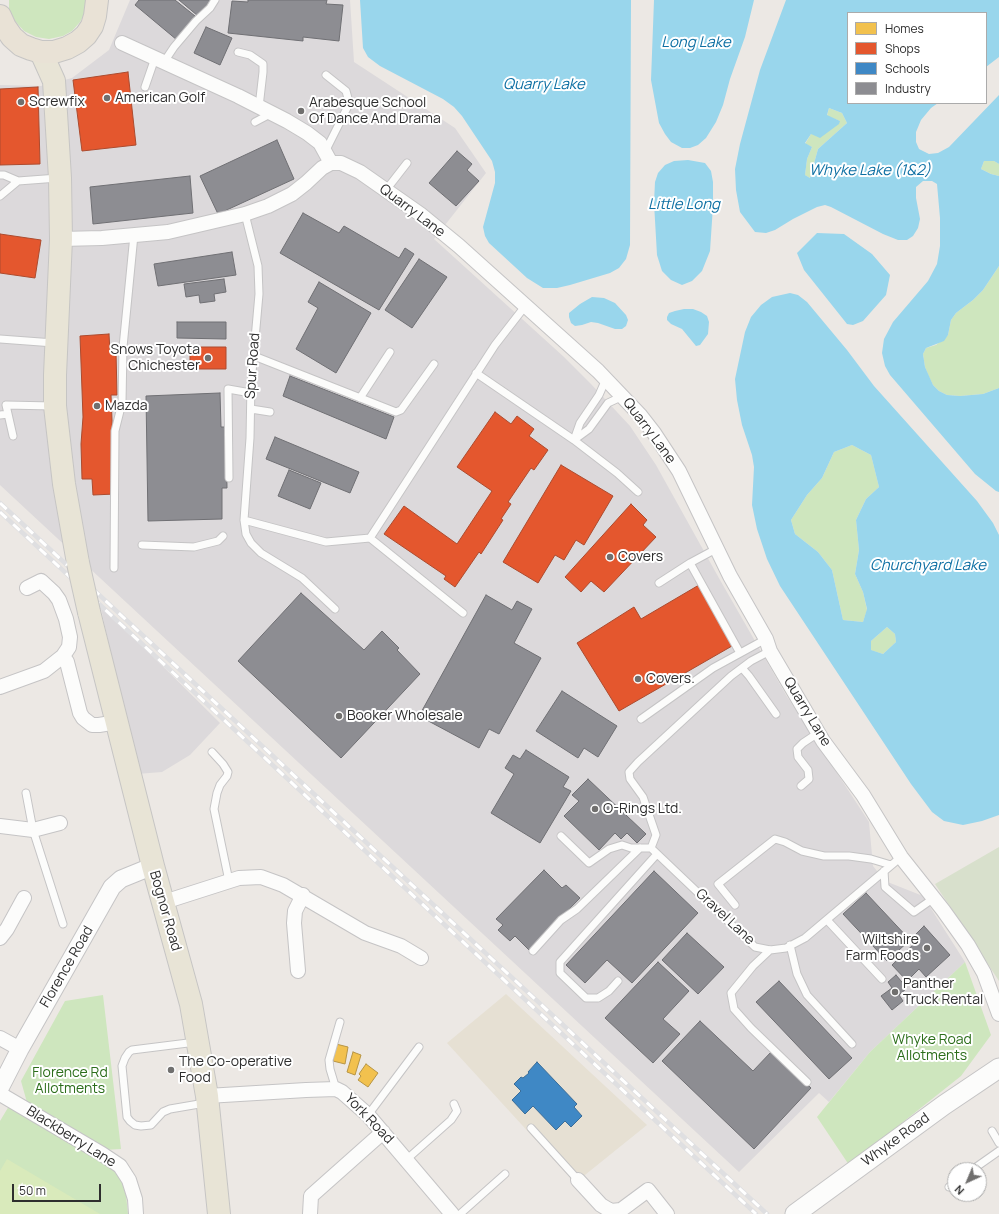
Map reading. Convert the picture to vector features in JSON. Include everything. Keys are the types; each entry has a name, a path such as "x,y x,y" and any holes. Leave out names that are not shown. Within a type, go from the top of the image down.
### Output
{"highway":[{"path":"0,16 12,37 21,45 41,52 54,52 67,48 78,42 86,35 92,26 98,2"},
{"path":"0,46 21,45"}],"main road":[{"path":"54,81 57,72 78,42"},
{"path":"41,52 54,81"},
{"name":"Bognor Road","path":"54,81 60,178 61,239 55,375 56,406 64,484 78,563 89,612 153,866 192,1004 207,1100 219,1214"},
{"name":"Whyke Road","path":"795,1214 944,1105 999,1068"}],"street":[{"path":"61,239 168,232 246,214 268,206 292,194 322,168 328,158 320,143 307,133 272,113 122,43"},
{"name":"Quarry Lane","path":"328,158 360,172 420,214 459,246 526,305 624,396 654,432 678,471 730,576 818,732 862,796 896,861 934,898 968,945 984,973 999,1014"},
{"path":"0,680 0,687 44,671 62,656 69,647 70,637 66,619 59,600 41,581 27,588"},
{"path":"62,656 67,662 80,712 83,718 92,725 117,722"},
{"path":"0,826 33,830 60,823"},
{"name":"Florence Road","path":"0,1088 20,1049 112,887 121,879 153,866"},
{"path":"164,902 239,878 261,877 283,884 365,933 401,946 421,958"},
{"path":"298,971 294,924 295,911 303,895"},
{"path":"0,938 7,929 24,898"},
{"path":"0,1038 20,1049"},
{"name":"York Road","path":"207,1100 336,1089 342,1092 368,1115 452,1214"},
{"name":"Blackberry Lane","path":"0,1094 120,1166 129,1180 135,1200 136,1214"},
{"path":"310,1214 311,1196 383,1132"},
{"path":"578,1180 601,1205 611,1210 621,1210 648,1190 667,1214"}],"lane":[{"path":"145,87 159,60 174,47 196,21 210,8 215,0"},
{"path":"238,52 250,55 263,64 259,107"},
{"path":"326,75 346,90 348,102 328,158"},
{"path":"255,122 272,113"},
{"path":"386,190 407,163"},
{"path":"0,175 4,175 18,181 60,178"},
{"path":"0,196 18,181"},
{"name":"Spur Road","path":"246,214 258,266 259,294 251,393 250,438 244,520 246,534 261,553 302,578 334,609"},
{"path":"114,568 115,431 122,403 123,347 134,235"},
{"path":"370,538 476,373 495,345 526,305"},
{"path":"0,339 56,343"},
{"path":"360,398 390,352"},
{"path":"254,356 396,412 401,410 434,364"},
{"path":"476,373 574,440 617,473 638,492"},
{"path":"574,440 580,423 599,395 606,379"},
{"path":"229,478 228,389 251,393"},
{"path":"574,440 589,429 608,403 624,396"},
{"path":"13,436 6,405 56,406"},
{"path":"251,409 270,412"},
{"path":"0,415 8,414"},
{"path":"244,520 326,542 370,538 464,613"},
{"path":"142,545 194,547 218,541 223,536"},
{"path":"659,583 690,563 716,549"},
{"path":"690,563 740,653"},
{"path":"641,719 713,668 740,653 768,645"},
{"path":"561,836 589,863 609,849 622,845 651,848 656,835 643,797 630,779 630,772 638,762 768,645"},
{"path":"742,668 776,714"},
{"path":"801,786 809,779 808,770 798,757 797,749 818,732"},
{"path":"212,752 228,772 216,793 214,808 229,882"},
{"path":"26,793 33,830 63,924"},
{"path":"735,905 718,884 775,838 802,851 824,856 849,856 896,861"},
{"path":"533,951 561,920 576,909 640,848"},
{"name":"Gravel Lane","path":"651,848 755,947 770,950 786,948 805,938 896,861"},
{"path":"618,981 609,991 598,998 586,998 560,973 560,962 657,854"},
{"path":"884,871 886,887 914,912 934,898"},
{"path":"827,920 882,979"},
{"path":"790,945 797,974 807,995 852,1044"},
{"path":"770,950 753,966 731,993 734,1009 751,1028 808,1082"},
{"path":"336,1089 329,1060 340,1022"},
{"path":"198,1042 132,1050 129,1052 122,1066 127,1117 135,1125 151,1125 163,1112 207,1100"},
{"path":"368,1115 419,1046"},
{"path":"406,1160 451,1120 457,1111 454,1104"},
{"path":"531,1128 578,1180"},
{"path":"992,1131 999,1143"},
{"path":"983,1162 999,1151"},
{"path":"460,1214 505,1174"}],"shaded area":[{"path":"130,0 350,0 354,62 455,128 486,173 434,239 564,357 630,426 656,465 786,695 869,822 873,866 885,881 923,896 965,962 870,1052 829,1102 819,1093 739,1172 0,485 0,85 41,86 72,78 109,50"},
{"path":"100,604 220,723 190,755 162,772 137,774"},
{"path":"506,994 647,1125 575,1183 447,1043"}],"green space":[{"path":"9,0 87,0 85,13 80,22 72,31 63,36 49,39 36,37 24,31 15,21 9,9"},
{"path":"829,108 842,113 847,123 818,149 810,178 805,175 807,159 812,147 805,144 811,134 840,121 827,116"},
{"path":"984,161 994,161 999,164 999,176 981,169"},
{"path":"999,266 999,388 983,394 960,396 947,395 939,391 933,385 925,367 923,354 926,348 936,345 948,335 951,320 956,313 983,290"},
{"path":"852,445 871,455 879,487 866,499 856,520 859,550 855,574 863,592 867,610 863,622 843,620 832,570 818,552 795,534 791,520 807,495 822,478 834,452"},
{"path":"887,627 895,634 896,642 883,654 870,650 871,641"},
{"path":"999,847 999,981 935,884"},
{"name":"Whyke Road Allotments","path":"965,962 991,1035 961,1076 849,1165 817,1117 870,1052"},
{"name":"Florence Rd Allotments","path":"103,995 121,1149 103,1150 28,1106 21,1081 65,1001"},
{"path":"9,1106 108,1164 120,1177 126,1195 128,1214 0,1214 0,1121"},
{"path":"7,1159 100,1214 0,1214 0,1171"}],"water":[{"name":"Quarry Lake","path":"360,0 631,0 630,245 626,259 619,268 610,273 570,285 557,288 543,288 527,278 489,243 485,236 483,227 495,183 495,172 492,161 462,116 454,107 443,99 380,66 368,57 363,48"},
{"name":"Long Lake","path":"654,0 754,0 745,37 716,122 706,138 698,145 690,148 682,148 671,142 659,123 651,80"},
{"name":"Whyke Lake (1&2)","path":"786,0 999,0 999,57 987,66 987,12 847,12 847,104 937,104 931,108 921,120 916,132 916,142 919,149 929,154 938,153 949,147 999,95 999,164 994,161 984,161 981,169 999,176 999,266 983,290 956,313 951,320 948,335 944,341 926,348 923,354 925,367 933,385 939,391 947,395 960,396 983,394 999,388 999,492 975,474 890,375 885,366 882,353 884,339 893,322 928,281 937,264 940,246 940,218 937,184 932,181 923,181 916,187 916,198 920,219 918,228 913,236 907,240 898,240 883,234 825,205 817,207 793,219 775,230 766,233 755,232 740,212 736,190 735,169 740,144 760,70","holes":["829,108 842,113 847,123 818,149 810,178 805,175 807,159 812,147 805,143 811,134 820,138 839,124 840,121 827,115"]},
{"name":"Little Long","path":"688,160 705,163 711,171 713,182 713,206 710,251 702,271 692,281 682,285 671,280 662,271 657,255 654,203 655,182 658,173 665,165 674,161"},
{"path":"817,233 844,234 872,254 890,275 886,295 863,321 853,325 847,324 804,270 797,253"},
{"name":"Churchyard Lake","path":"790,293 798,295 807,302 847,350 874,386 977,501 993,523 999,535 999,815 982,821 963,825 944,821 932,812 911,784 780,586 767,559 757,529 752,505 754,467 752,455 742,425 735,379 745,332 751,317 761,305 772,297","holes":["852,445 871,455 879,487 866,499 856,520 859,550 855,574 863,592 867,609 863,622 843,620 832,570 818,552 795,534 791,520 807,495 822,478 834,452","887,627 895,634 896,642 883,654 871,650 871,641"]},
{"path":"592,297 604,298 615,303 626,315 628,320 626,326 622,329 615,329 591,322 575,326 571,323 569,313"},
{"path":"684,309 693,309 707,316 709,322 708,334 700,345 696,346 682,329 671,324 667,320 669,313"}],"building: Homes":[{"path":"336,1044 348,1047 345,1064 333,1061"},
{"path":"353,1052 361,1055 355,1075 347,1072"},
{"path":"366,1064 378,1073 368,1087 358,1080 361,1076 359,1074"}],"building: Shops":[{"path":"128,72 136,145 82,151 73,80"},
{"path":"38,87 40,164 0,165 0,89"},
{"path":"0,234 41,240 35,278 0,273"},
{"name":"Mazda","path":"109,334 110,352 116,352 117,395 111,395 115,494 93,495 92,479 82,479 81,444 83,417 80,336"},
{"name":"Snows Toyota Chichester","path":"190,347 226,347 226,369 190,369"},
{"path":"495,412 511,424 517,416 534,429 529,436 548,450 534,470 531,468 508,502 511,504 501,519 503,520 481,554 479,552 455,587 444,579 446,576 384,534 404,506 457,544 492,491 457,467"},
{"path":"561,465 613,496 584,545 576,540 564,560 555,555 538,583 503,562"},
{"name":"Covers","path":"631,504 647,520 643,525 656,537 604,592 591,581 581,592 565,577"},
{"name":"Covers.","path":"699,585 732,646 619,711 577,643 634,607 641,619"}],"building: Schools":[{"path":"537,1062 577,1104 574,1107 582,1116 571,1127 565,1121 556,1130 533,1106 525,1114 512,1100 521,1091 514,1084 521,1077 523,1078 529,1073 528,1072"}],"building: Industry":[{"path":"139,0 175,0 195,16 177,40 135,5"},
{"path":"179,0 211,0 198,16"},
{"path":"248,0 327,0 326,4 343,5 339,41 303,37 303,41 228,33 232,1 248,2"},
{"path":"206,27 232,38 220,65 194,53"},
{"path":"277,140 294,179 218,214 200,176"},
{"path":"457,151 472,164 467,170 479,181 456,206 429,183"},
{"path":"190,176 193,213 93,224 90,187"},
{"path":"303,213 339,233 344,226 399,258 405,248 414,254 379,310 280,253"},
{"path":"232,252 236,275 158,286 154,264"},
{"path":"419,259 447,277 412,328 385,310"},
{"path":"224,279 226,292 214,294 215,301 200,303 199,295 186,297 184,284"},
{"path":"319,282 371,313 336,373 296,349 318,308 308,302"},
{"path":"177,322 226,322 226,339 177,338"},
{"path":"290,376 394,417 386,439 283,396"},
{"path":"220,393 221,427 226,427 227,488 222,488 222,519 148,521 146,396"},
{"path":"275,437 359,472 350,493 266,459"},
{"path":"289,470 321,483 310,509 278,496"},
{"name":"Booker Wholesale","path":"301,593 364,650 382,631 399,648 397,650 420,674 341,758 238,661"},
{"path":"486,595 512,610 517,601 532,609 514,643 541,658 499,734 489,729 479,748 419,716"},
{"path":"562,691 617,726 598,757 584,748 578,758 536,731"},
{"path":"526,750 569,777 563,787 571,791 540,843 491,813 514,774 505,768 513,755 520,759"},
{"name":"O-Rings Ltd.","path":"588,779 646,834 637,843 627,833 621,839 615,833 599,850 564,816 579,801 572,795"},
{"path":"544,870 562,888 566,885 580,898 529,950 515,936 510,941 498,930 503,925 496,919"},
{"path":"654,871 698,913 632,983 607,960 585,983 566,965"},
{"path":"866,893 910,940 887,961 843,914"},
{"name":"Wiltshire Farm Foods","path":"924,926 950,955 926,977 919,969 907,981 892,965 918,940 914,936"},
{"path":"687,933 724,967 698,994 662,960"},
{"path":"658,962 689,991 663,1019 680,1034 653,1063 605,1018"},
{"name":"Panther Truck Rental","path":"896,975 907,988 899,995 903,1001 892,1010 881,996 892,988 888,982"},
{"path":"779,981 852,1058 829,1079 756,1002"},
{"path":"700,1021 753,1071 772,1051 811,1088 754,1149 662,1061"}],"railway":[{"path":"0,503 767,1214"},
{"path":"0,512 756,1214"}],"place":[{"name":"American Golf","path":"107,98"},
{"name":"Screwfix","path":"21,102"},
{"name":"Arabesque School Of Dance And Drama","path":"301,111"},
{"name":"Snows Toyota Chichester","path":"208,358"},
{"name":"Mazda","path":"97,406"},
{"name":"Covers","path":"610,557"},
{"name":"Covers.","path":"638,679"},
{"name":"Booker Wholesale","path":"339,716"},
{"name":"O-Rings Ltd.","path":"595,809"},
{"name":"Wiltshire Farm Foods","path":"927,948"},
{"name":"Panther Truck Rental","path":"895,992"},
{"name":"The Co-operative Food","path":"171,1070"}]}
